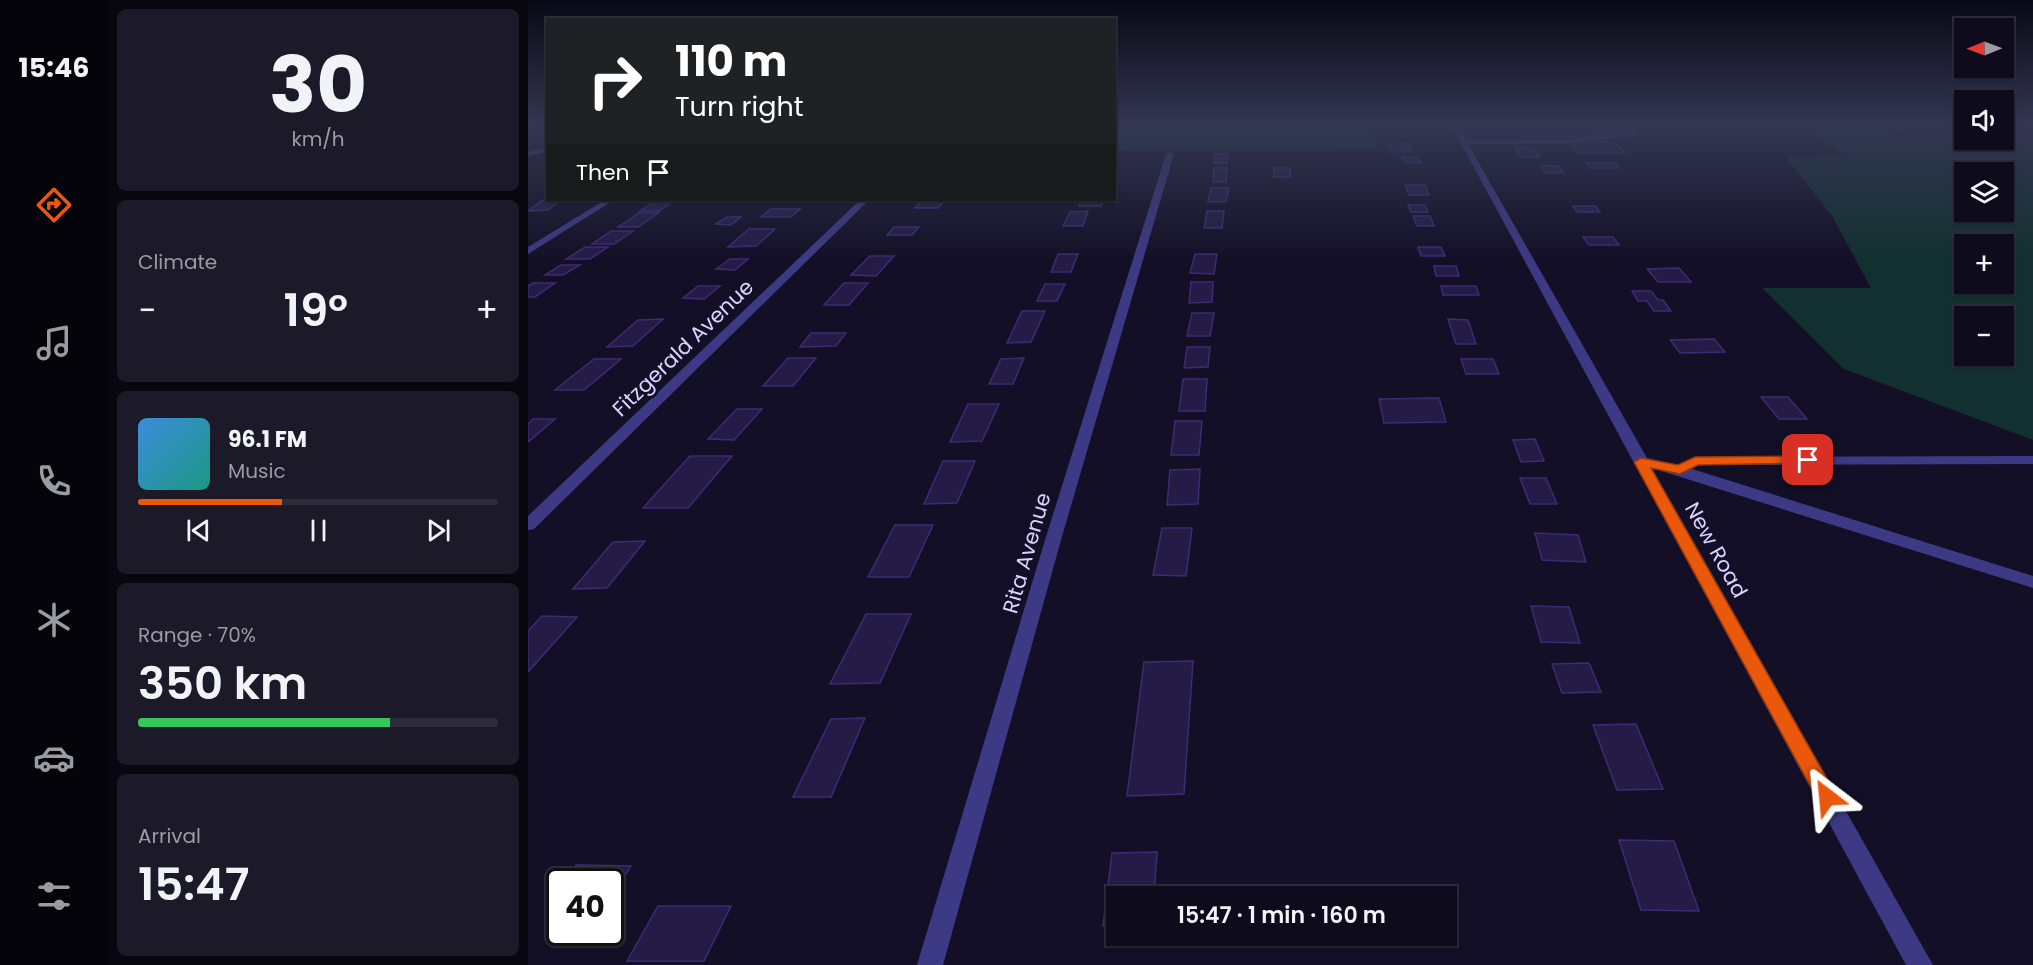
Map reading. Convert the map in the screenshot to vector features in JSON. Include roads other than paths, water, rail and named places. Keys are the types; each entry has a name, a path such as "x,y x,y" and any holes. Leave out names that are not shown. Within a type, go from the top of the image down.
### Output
{"street":[{"name":"Rita Avenue","path":"930,965 1056,529 1165,170"},
{"name":"New Road","path":"1479,170 1920,965"},
{"path":"528,251 608,201"},
{"name":"Fitzgerald Avenue","path":"528,525 864,201"},
{"path":"1680,470 1695,461 2033,460"},
{"path":"1641,462 1680,470 2033,582"}]}
